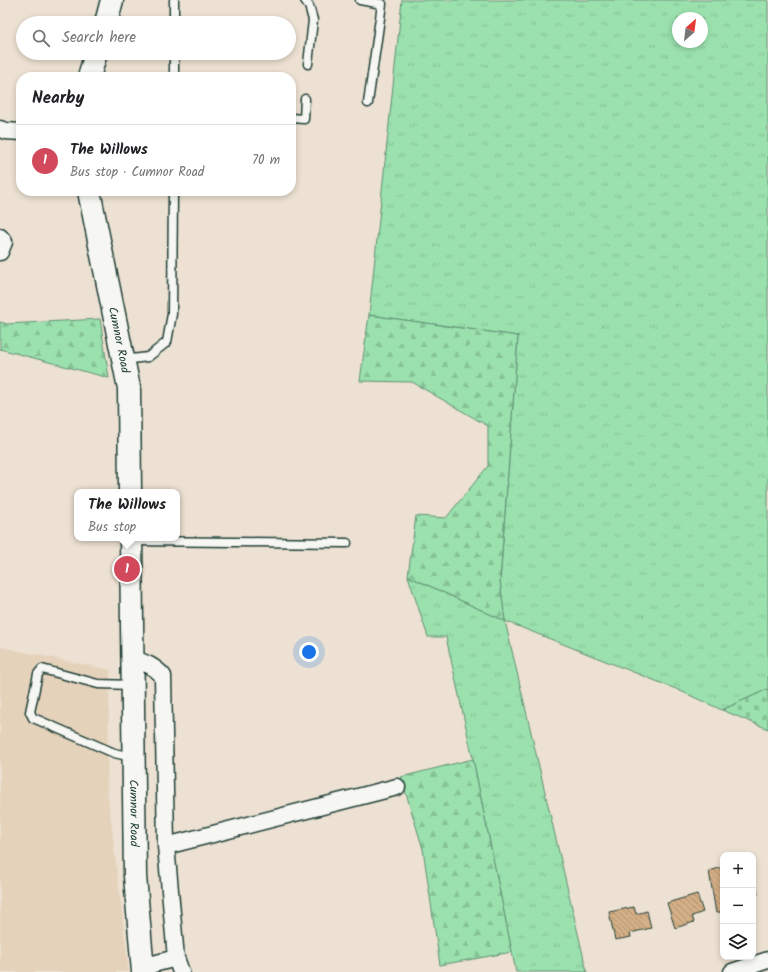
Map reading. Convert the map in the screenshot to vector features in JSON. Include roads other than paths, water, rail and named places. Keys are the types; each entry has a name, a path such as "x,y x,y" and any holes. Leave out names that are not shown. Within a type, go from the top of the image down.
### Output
{"main road":[{"path":"108,16 112,0"},
{"path":"90,72 94,60"},
{"name":"Cumnor Road","path":"90,196 129,388 130,489"},
{"name":"Cumnor Road","path":"131,541 134,685 135,876 142,969"}],"street":[{"path":"0,129 6,132 16,132"},
{"path":"0,237 4,242 0,252"},
{"name":"Cumnor Road","path":"133,659 148,663 157,668 163,676 166,846 179,965 142,969"},
{"path":"166,846 397,787"},
{"path":"732,972 768,960"}],"lane":[{"path":"174,0 174,16"},
{"path":"304,0 309,6 313,20 308,64"},
{"path":"360,0 382,4 368,103"},
{"path":"174,60 174,72"},
{"path":"296,118 304,119 305,99"},
{"path":"123,360 148,357 167,342 172,314 173,196"},
{"path":"180,540 347,543"},
{"path":"134,685 98,684 42,669 38,674 30,712 33,718 114,753 134,757"}],"place":[{"name":"The Willows","path":"127,569"}]}
